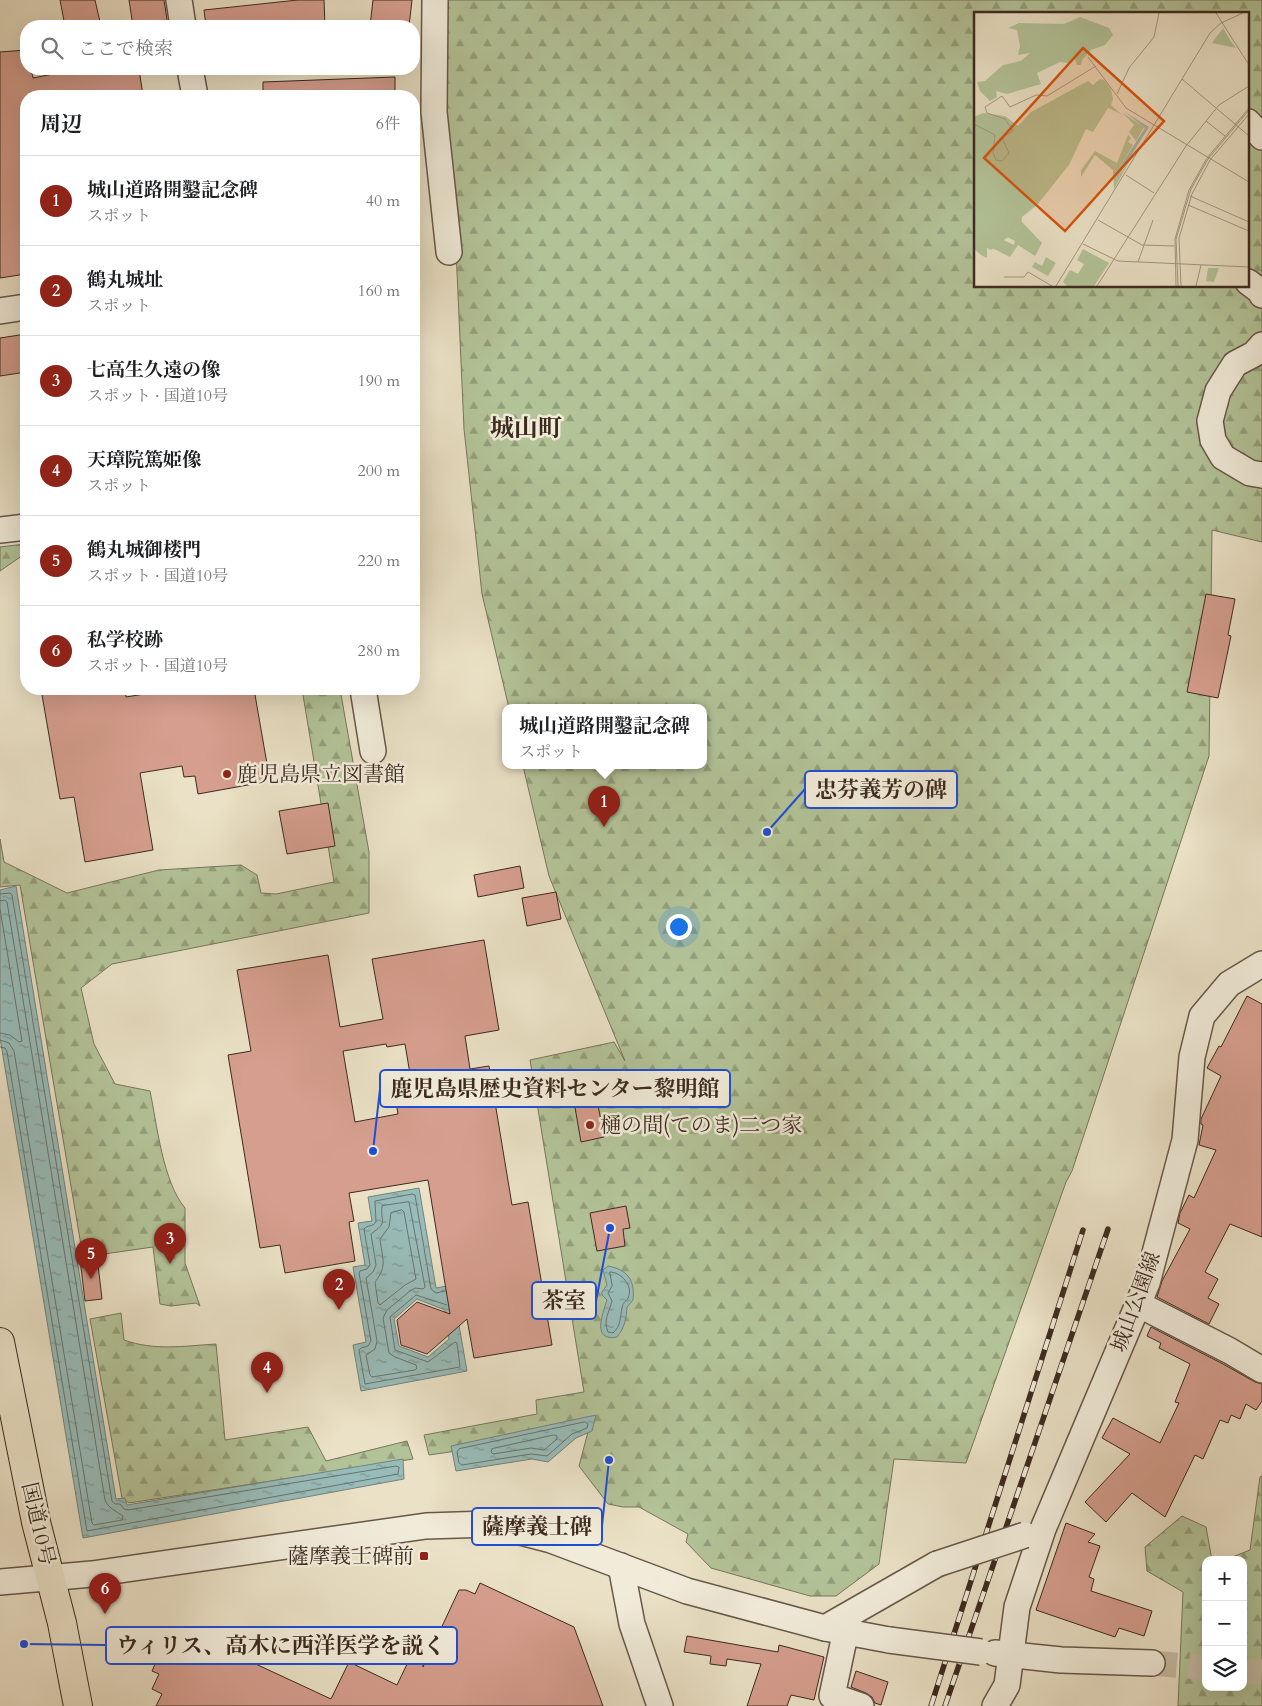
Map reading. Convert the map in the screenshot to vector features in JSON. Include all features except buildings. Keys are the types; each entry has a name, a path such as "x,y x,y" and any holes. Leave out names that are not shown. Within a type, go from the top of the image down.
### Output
{"highway":[{"name":"国道10号","path":"0,1342 36,1522 62,1623 78,1706"}],"street":[{"path":"179,0 182,20"},
{"path":"435,0 434,112 450,252"},
{"path":"191,75 194,90"},
{"path":"1250,124 1262,138"},
{"path":"1250,284 1260,291 1262,295"},
{"path":"0,311 20,308"},
{"path":"1262,345 1254,354 1235,364 1218,391 1210,421 1213,440 1222,457 1250,473 1262,475"},
{"path":"0,530 20,528"},
{"path":"364,695 373,751"},
{"name":"城山公園線","path":"995,1706 1007,1685 1017,1607 1034,1532 1147,1283 1185,1140 1192,1057 1202,1016 1229,984 1262,964"},
{"path":"1138,1304 1230,1351 1262,1370"},
{"path":"0,1582 92,1574 426,1526 488,1524 551,1540 687,1591 836,1629 889,1640 981,1652 1061,1660 1152,1663"},
{"path":"836,1629 937,1564 1034,1532"},
{"path":"621,1566 632,1624 660,1706"},
{"path":"836,1629 832,1696 861,1706"}],"green space":[{"path":"443,0 1262,0 1262,542 1212,530 1209,756 1072,1171 1066,1182 966,1463 894,1459 879,1564 836,1596 810,1596 711,1568 686,1542 688,1534 639,1507 623,1507 608,1504 579,1466 588,1432 429,1455 424,1435 537,1414 536,1400 584,1392 530,1060 614,1042 625,1061 549,876 524,769 707,769 707,704 508,704 482,594 464,429 455,227 444,115"},
{"path":"20,545 20,557 0,571 0,547"},
{"path":"303,695 341,695 369,852 369,913 112,964 81,988 94,1044 115,1084 150,1091 166,1169 177,1197 185,1208 185,1263 200,1306 196,1303 171,1306 160,1304 153,1247 83,1257 20,885 0,887 0,839 4,862 67,893 159,870 241,865 257,875 261,893 276,894 334,882"},
{"path":"121,1313 124,1340 158,1347 216,1344 225,1440 308,1427 326,1461 407,1441 413,1459 129,1503 122,1498 90,1319"},
{"path":"1262,1476 1262,1706 1178,1706 1183,1592 1147,1571 1145,1547 1182,1516 1206,1527 1211,1556 1202,1556 1202,1691 1247,1691 1247,1556 1235,1556 1250,1550 1260,1477"}],"water":[{"path":"16,886 116,1499 125,1498 127,1505 403,1459 404,1479 83,1538 0,1038 0,890"},
{"path":"419,1188 436,1288 452,1285 467,1371 361,1391 353,1345 366,1342 353,1267 365,1265 358,1223 372,1221 368,1197","holes":["417,1299 445,1310 449,1339 428,1357 399,1346 394,1319"]},
{"path":"608,1266 625,1273 633,1287 633,1300 627,1307 625,1323 617,1337 609,1337 601,1331 607,1300 602,1295 607,1285 603,1270"},
{"path":"596,1415 592,1431 576,1438 548,1462 532,1459 456,1471 451,1446"}],"tunnel":[{"path":"1152,1663 1202,1668"},
{"path":"1247,1671 1262,1672"}],"railway":[{"path":"945,1706 1108,1229"},
{"path":"931,1706 1083,1230"}],"place":[{"name":"鹿児島県立図書館","path":"227,774"},
{"name":"城山道路開鑿記念碑","path":"604,827"},
{"name":"忠芬義芳の碑","path":"767,832"},
{"name":"樋の間(てのま)二つ家","path":"590,1125"},
{"name":"鹿児島県歴史資料センター黎明館","path":"373,1151"},
{"name":"茶室","path":"610,1228"},
{"name":"七高生久遠の像","path":"170,1264"},
{"name":"鶴丸城御楼門","path":"91,1279"},
{"name":"鶴丸城址","path":"339,1310"},
{"name":"天璋院篤姫像","path":"267,1393"},
{"name":"薩摩義士碑","path":"609,1460"},
{"name":"薩摩義士碑前","path":"424,1556"},
{"name":"私学校跡","path":"105,1614"},
{"name":"ウィリス、高木に西洋医学を説く","path":"24,1644"}],"district":[{"name":"城山町","path":"526,428"}]}
